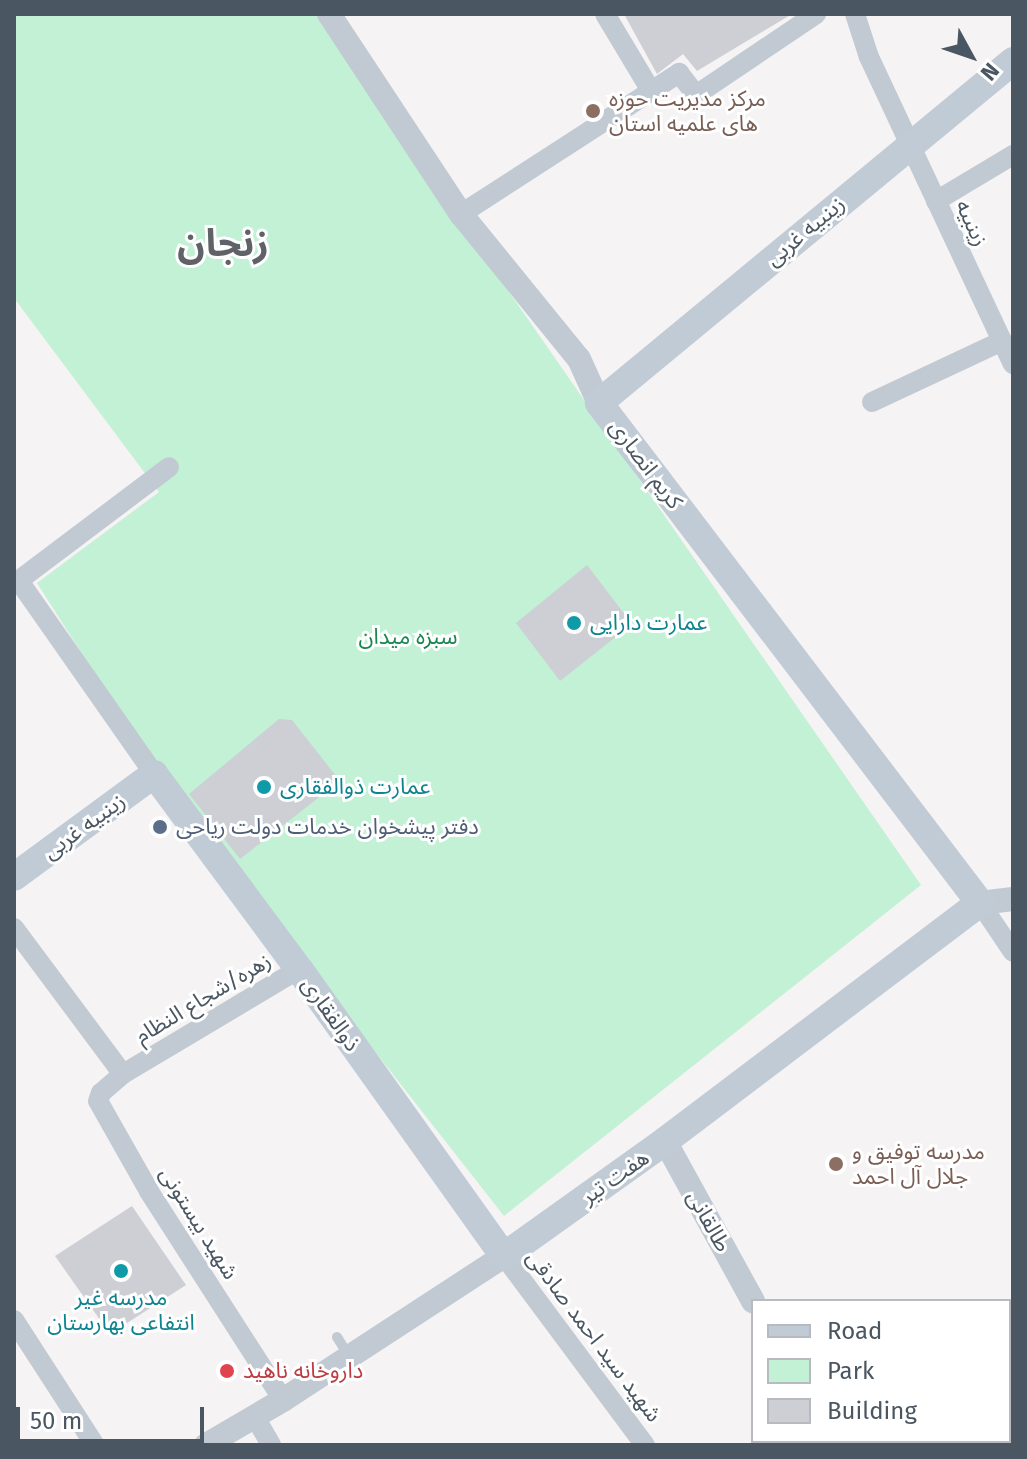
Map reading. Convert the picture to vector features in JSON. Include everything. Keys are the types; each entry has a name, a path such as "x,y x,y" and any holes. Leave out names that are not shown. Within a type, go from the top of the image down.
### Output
{"main road":[{"name":"زینبیه غربی","path":"599,403 1013,61"},
{"name":"کریم انصاری","path":"599,403 977,899"},
{"name":"زینبیه غربی","path":"14,877 154,774"},
{"name":"ذوالفقاری","path":"154,774 299,969 501,1252"},
{"name":"هفت تیر","path":"501,1252 665,1141 977,899"},
{"path":"501,1252 977,899"}],"street":[{"name":"کریم انصاری","path":"329,14 461,214 579,359 599,403"},
{"path":"605,14 651,91"},
{"path":"461,214 679,73 696,95 816,14"},
{"name":"زینبیه","path":"855,14 869,57 1013,364"},
{"path":"936,201 1013,155"},
{"path":"872,402 1002,341"},
{"path":"154,774 16,583 169,467"},
{"path":"977,899 1013,899"},
{"path":"977,899 1013,952"},
{"name":"زهره/شجاع النظام","path":"14,928 123,1074 299,969"},
{"name":"شهید بیستونی","path":"123,1074 101,1093 100,1108 283,1400"},
{"name":"طالقانی","path":"665,1141 752,1299"},
{"name":"هفت تیر","path":"206,1445 283,1400 344,1347 501,1252"},
{"name":"شهید سید احمد صادقی","path":"501,1252 645,1445"},
{"path":"14,1320 95,1445"},
{"path":"255,1417 271,1445"}],"green space":[{"name":"سبزه میدان","path":"14,14 316,14 921,885 504,1216 162,780 37,583 159,492 14,298"}],"building":[{"path":"624,14 792,14 697,71 683,54 657,74"},
{"name":"عمارت دارایی","path":"587,565 632,624 560,681 516,623"},
{"name":"عمارت ذوالفقاری","path":"279,719 292,720 340,781 240,859 189,794"},
{"name":"مدرسه غیر انتفاعی بهارستان","path":"132,1206 186,1285 110,1334 55,1256"}],"place":[{"name":"مرکز مدیریت حوزه های علمیه استان","path":"593,111"},
{"name":"عمارت دارایی","path":"574,623"},
{"name":"عمارت ذوالفقاری","path":"264,787"},
{"name":"دفتر پیشخوان خدمات دولت ریاحی","path":"160,827"},
{"name":"مدرسه توفیق و جلال آل احمد","path":"836,1164"},
{"name":"مدرسه غیر انتفاعی بهارستان","path":"121,1271"},
{"name":"داروخانه ناهید","path":"227,1371"}],"district":[{"name":"زنجان","path":"223,244"}]}
